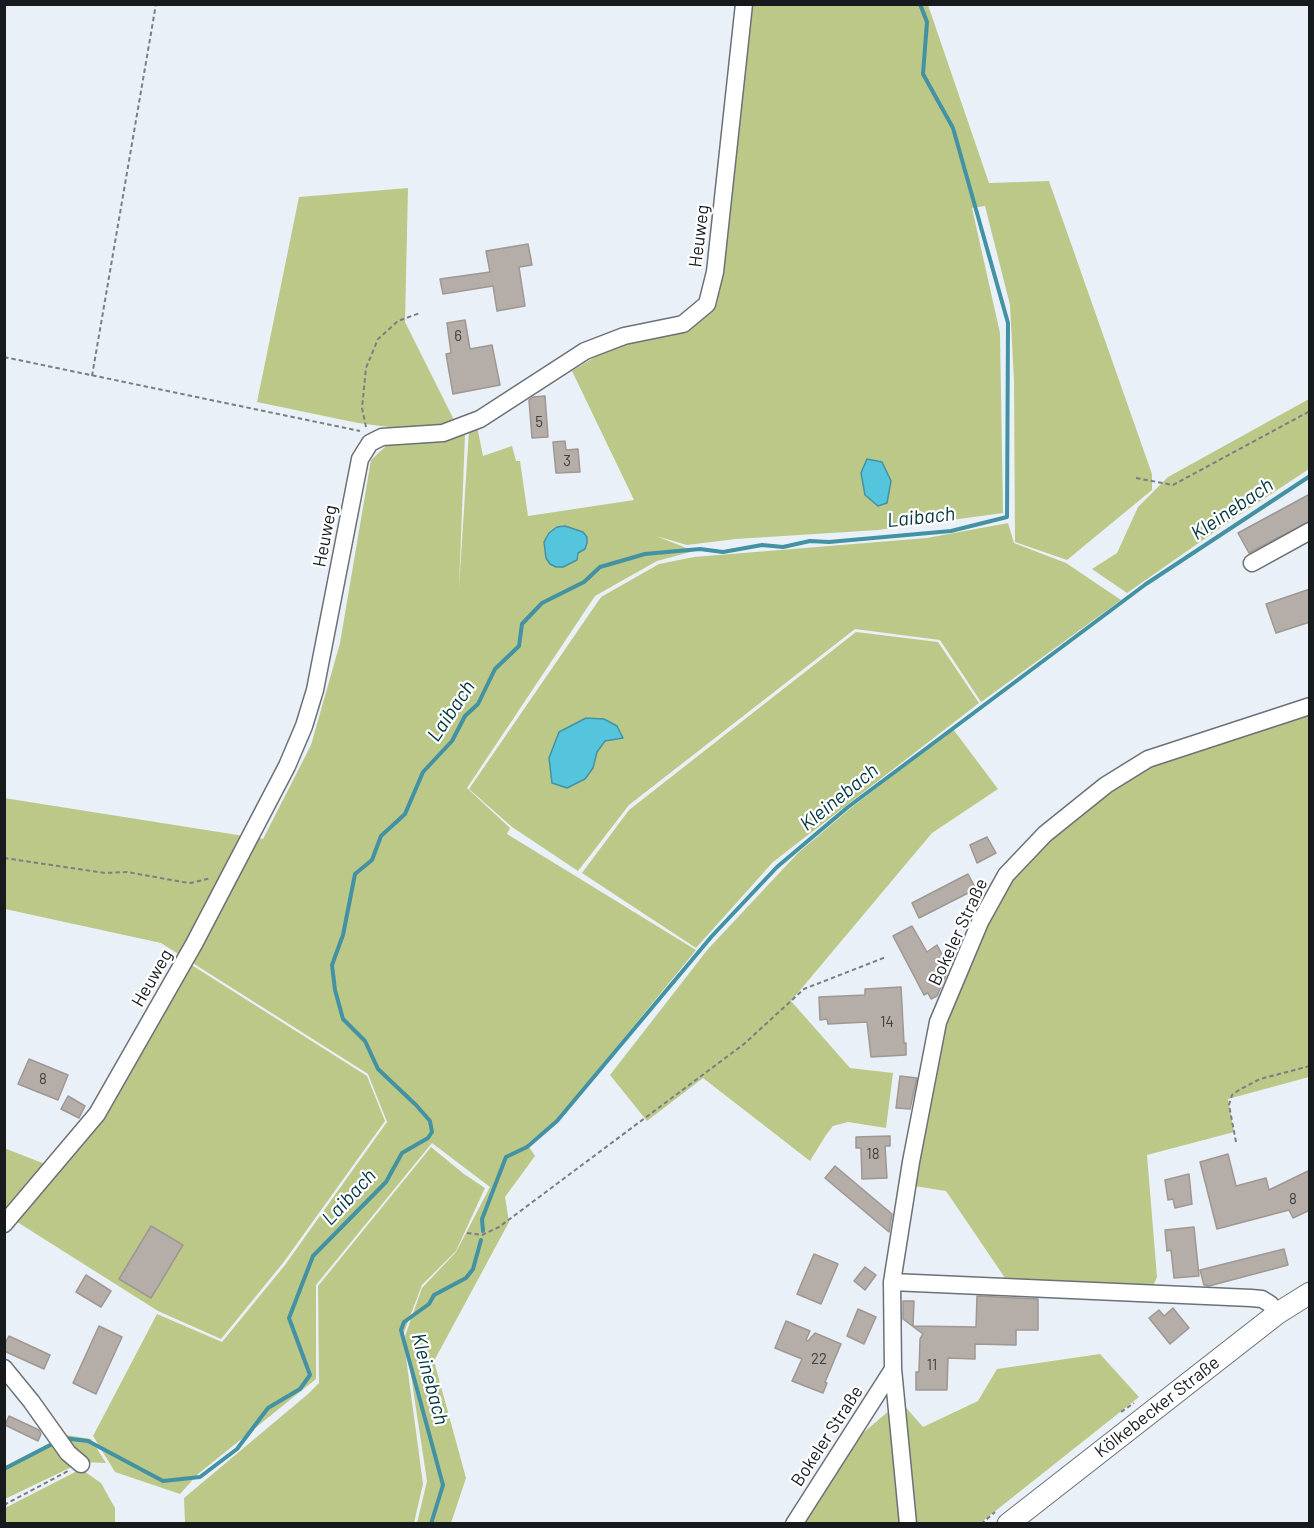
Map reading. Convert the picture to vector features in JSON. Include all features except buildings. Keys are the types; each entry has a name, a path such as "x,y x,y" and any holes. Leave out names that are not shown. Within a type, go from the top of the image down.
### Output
{"main road":[{"name":"Kölkebecker Straße","path":"1008,1524 1278,1313 1310,1293"}],"street":[{"name":"Heuweg","path":"4,1224 97,1114 194,944 287,766 304,726 315,690 360,459 370,443 382,437 444,433 480,419 585,351 624,336 683,324 707,304 715,272 744,4"},
{"path":"1252,563 1310,531"},
{"name":"Bokeler Straße","path":"908,1524 893,1369 892,1282 911,1162 938,1022 980,922 1006,875 1045,834 1106,785 1148,759 1310,706"},
{"path":"892,1282 1251,1298 1262,1299 1278,1313"},
{"path":"4,1368 74,1459"},
{"name":"Bokeler Straße","path":"794,1524 893,1369"}],"path":[{"path":"92,376 156,4"},
{"path":"4,357 368,433 362,408 366,368 378,339 398,321 420,313"},
{"path":"1136,478 1173,485 1310,411"},
{"path":"4,858 105,873 128,872 191,883 228,877"},
{"path":"467,1233 482,1235 499,1227 744,1044 804,989 886,957"},
{"path":"1236,1142 1228,1105 1232,1095 1252,1082 1310,1066"},
{"path":"4,1505 74,1459"}],"green space":[{"path":"749,5 928,5 989,183 1049,181 1152,474 1152,490 1067,560 1015,542 1014,381 1010,305 985,206 972,208 1000,333 1003,513 878,530 736,539 687,545 656,536 694,551 657,561 595,596 467,788 510,828 507,834 696,950 556,1121 527,1144 535,1156 505,1197 509,1222 434,1361 466,1478 451,1523 417,1523 427,1481 405,1336 422,1288 456,1252 490,1187 432,1143 316,1285 316,1379 198,1474 180,1494 115,1472 93,1436 157,1314 222,1342 285,1265 387,1122 368,1074 161,943 5,909 4,798 263,839 311,745 340,643 371,460 386,446 465,434 459,588 469,430 477,426 483,456 512,446 516,461 520,461 528,516 634,500 572,371 619,342 690,325 707,316 717,304"},
{"path":"408,188 405,322 455,422 404,429 358,423 257,402 299,197"},
{"path":"1309,399 1309,469 1127,593 1092,569 1117,553 1138,507 1168,477"},
{"path":"1008,523 1014,543 1066,563 1121,600 981,702 940,640 855,629 629,805 578,871 512,827 469,789 601,597 659,564 694,557 927,538"},
{"path":"856,632 938,642 979,703 773,862 696,948 582,873 629,810"},
{"path":"1309,714 1309,1077 1228,1099 1234,1132 1147,1155 1157,1277 1152,1289 1005,1278 946,1191 914,1186 942,1037 987,922 1014,876 1049,838 1110,790 1152,763"},
{"path":"953,729 998,789 932,833 791,1001 850,1068 893,1073 886,1128 848,1122 833,1126 810,1161 703,1078 647,1121 610,1075 708,949 798,853 852,807"},
{"path":"190,964 367,1076 385,1121 283,1263 221,1339 158,1311 14,1220"},
{"path":"431,1147 485,1188 456,1251 422,1285 403,1335 423,1484 414,1523 185,1523 184,1498 319,1383 318,1286"},
{"path":"4,1148 45,1164 4,1215"},
{"path":"1100,1354 1139,1397 979,1524 913,1523 901,1402 923,1427 978,1401 997,1369"},
{"path":"890,1410 905,1523 798,1524 850,1444"},
{"path":"66,1435 91,1439 106,1463 82,1462 5,1499 5,1466"},
{"path":"81,1469 101,1483 115,1508 115,1523 5,1524 5,1508"}],"water":[{"path":"867,459 882,462 891,481 887,503 878,506 865,495 861,473"},
{"path":"565,526 583,532 587,537 587,543 585,549 578,553 577,560 563,567 556,567 546,558 544,542 549,533 557,527"},
{"path":"586,718 604,719 617,726 623,738 605,741 597,752 593,768 585,779 567,788 552,783 549,758 559,732"}],"waterway":[{"name":"Laibach","path":"63,1438 88,1441 163,1481 200,1477 237,1449 268,1408 300,1389 310,1375 289,1318 313,1256 386,1182 402,1153 428,1138 432,1132 430,1121 378,1069 365,1041 343,1019 335,990 332,965 343,935 355,874 372,860 381,836 405,814 423,772 452,741 465,716 478,704 495,669 519,646 522,624 542,603 584,582 600,567 645,554 700,549 723,552 762,545 783,547 810,541 829,542 951,531 1007,517 1008,323 953,128 923,74 927,22 920,4"},
{"name":"Kleinebach","path":"483,1231 482,1219 506,1157 527,1147 557,1121 712,936 777,867 848,807 1146,584 1310,476"},
{"name":"Kleinebach","path":"431,1524 443,1485 401,1330 404,1322 429,1304 434,1295 466,1278 473,1269 481,1240"},
{"name":"Laibach","path":"4,1469 56,1442"}]}
